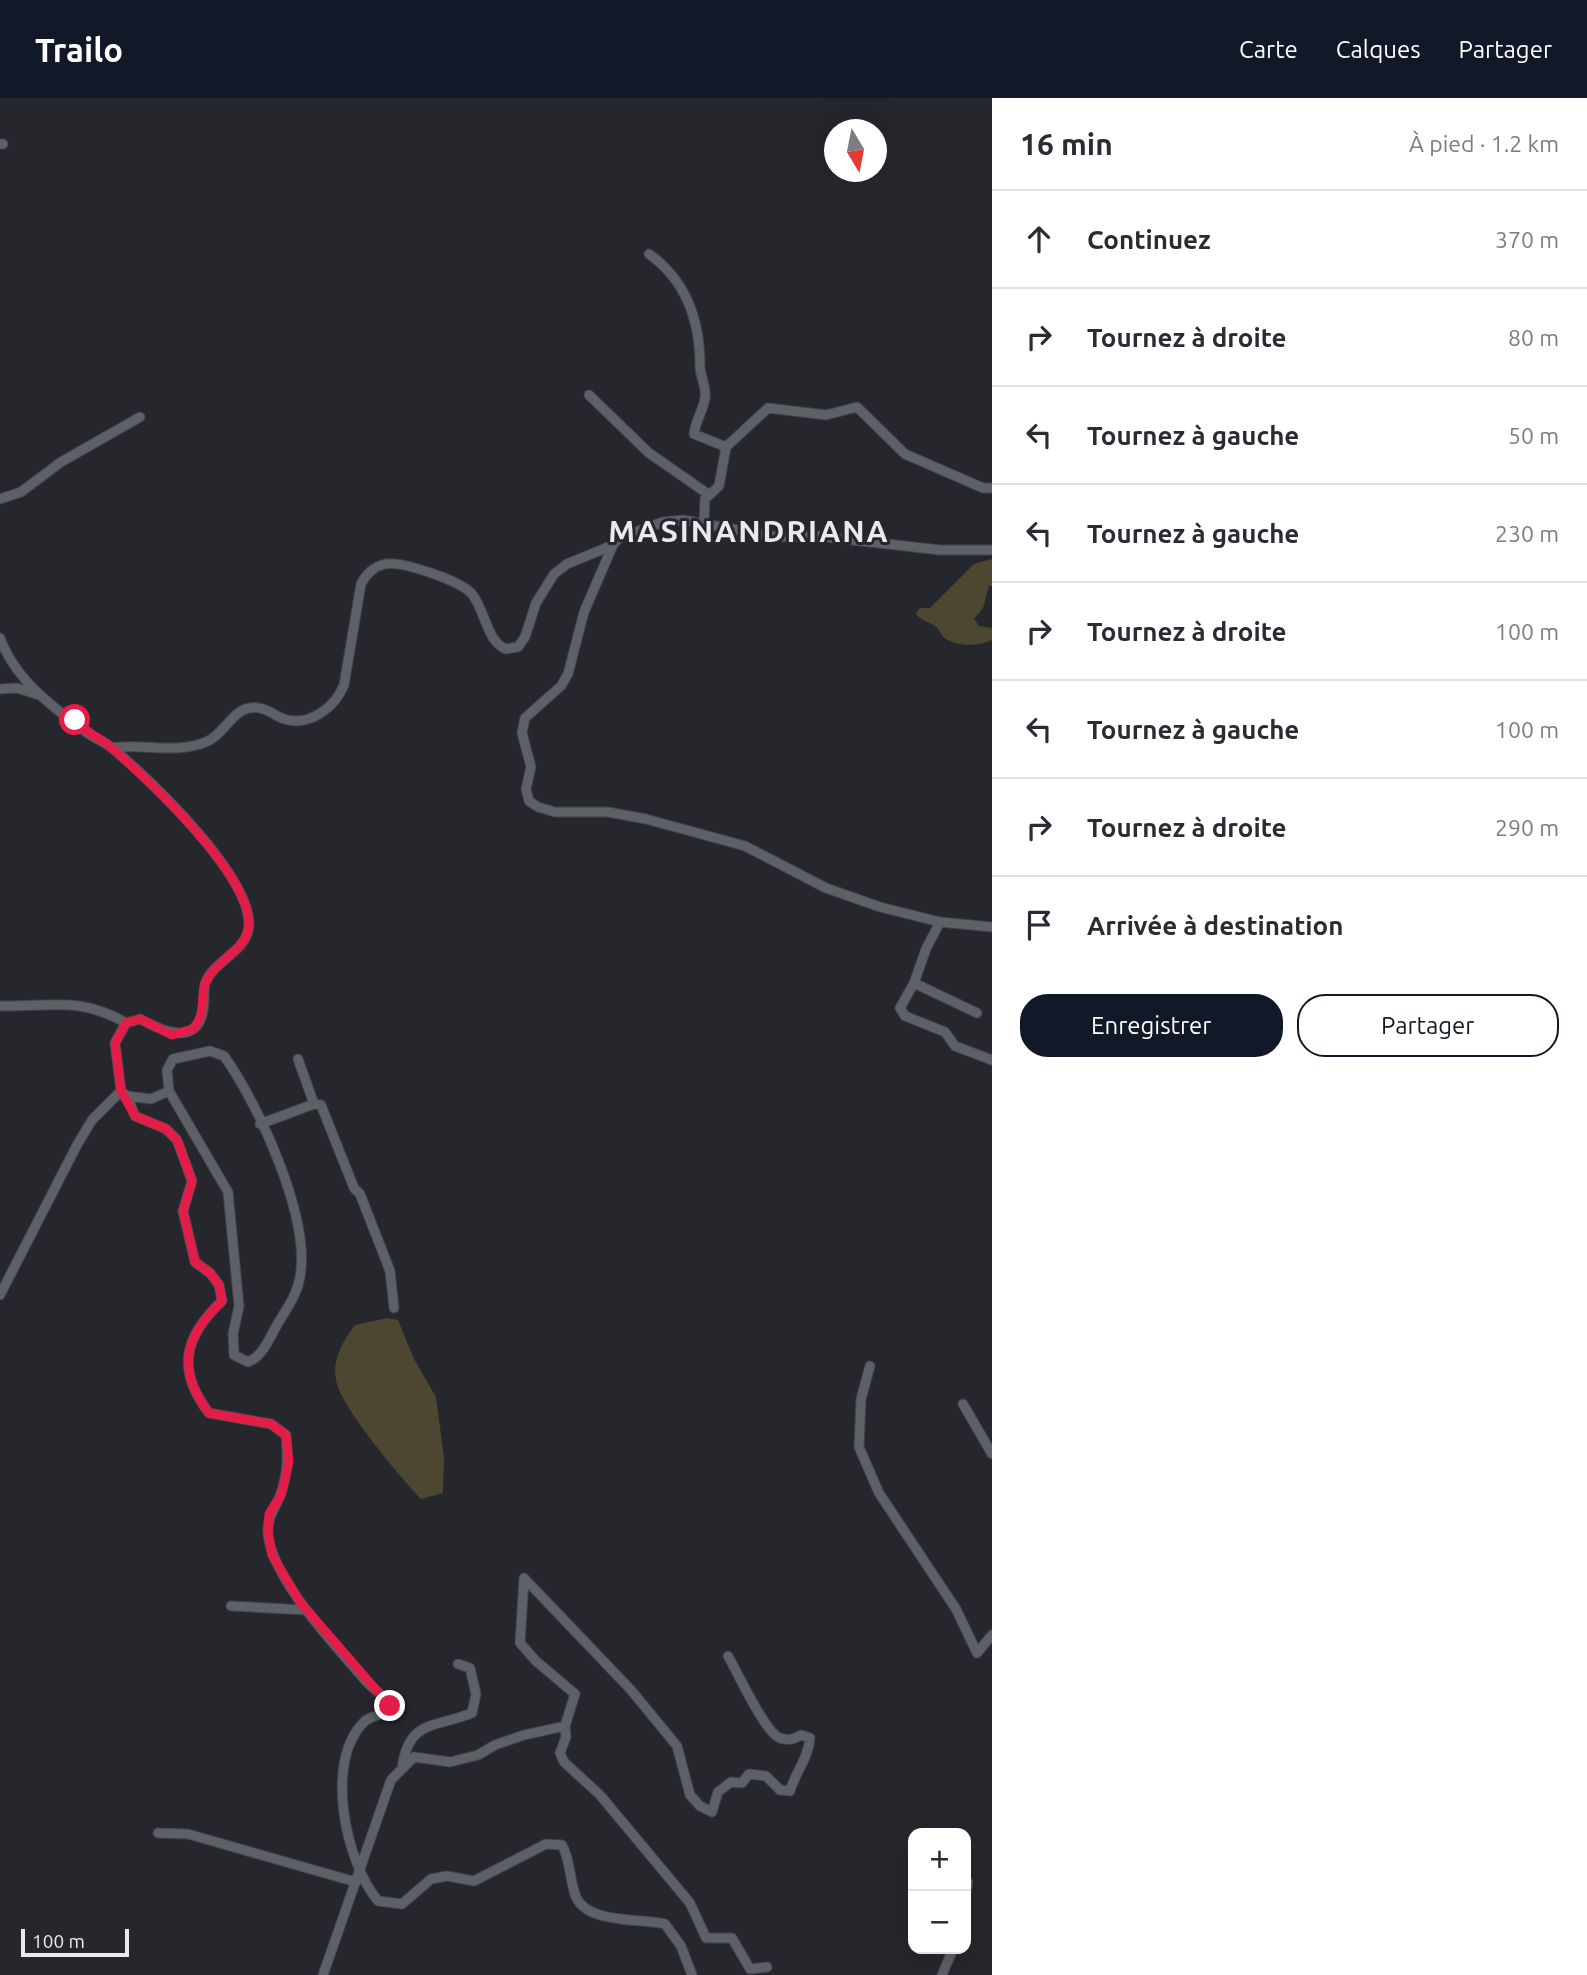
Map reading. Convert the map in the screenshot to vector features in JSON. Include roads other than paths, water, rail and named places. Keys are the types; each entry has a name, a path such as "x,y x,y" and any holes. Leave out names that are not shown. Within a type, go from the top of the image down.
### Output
{"street":[{"path":"649,254 679,280 688,299 702,352 700,365 706,395 694,435 726,447"},
{"path":"589,395 649,453 708,494"},
{"path":"704,523 708,494 719,486 726,447 768,408 826,415 857,407 905,454 983,488 992,488"},
{"path":"0,499 21,492 61,462 140,418"},
{"path":"992,550 958,551 834,537 777,537 683,520 663,522 619,538 613,545 584,612 568,674 561,685 526,718 522,733 531,767 526,789 529,801 555,813 608,812 646,819 745,846 826,888 940,922 992,927"},
{"path":"112,748 128,745 181,747 206,742 218,735 240,712 252,707 295,720 327,710 339,697 344,685 358,594 365,577 377,567 398,564 460,584 476,599 498,646 511,649 518,647 525,637 536,603 554,574 567,564 613,545"},
{"path":"0,638 15,667 43,696 88,733 112,748 180,812 235,881 244,898 249,928 244,941 205,984 203,1012 193,1029 172,1035 140,1019 126,1023 115,1043 124,1093 135,1116 166,1129 177,1140 192,1181 183,1211 195,1262 210,1273 222,1293 222,1301 197,1326 188,1375 192,1392 209,1413 271,1424 286,1435 289,1462 281,1495 269,1514 268,1532 272,1555 306,1610 390,1706 386,1713 366,1719 350,1744 341,1772 342,1802 363,1883 379,1901 402,1904 431,1879 447,1876 474,1881 546,1844 562,1845 569,1858 577,1900 591,1914 665,1924 692,1975"},
{"path":"0,690 17,688 43,696"},
{"path":"940,922 926,948 914,983 900,1008 905,1016 945,1032 955,1046 992,1060"},
{"path":"914,983 978,1013"},
{"path":"0,1006 73,1003 110,1013 126,1023"},
{"path":"210,1051 224,1056 260,1124 293,1198 300,1240 301,1275 294,1299 256,1359 248,1362 234,1355 233,1334 239,1307 228,1192 169,1091 167,1070 173,1059 210,1051"},
{"path":"298,1059 314,1104"},
{"path":"124,1093 151,1099 169,1091"},
{"path":"0,1295 92,1119 124,1093"},
{"path":"260,1124 314,1104 321,1105 390,1271 394,1308"},
{"path":"870,1366 861,1399 859,1447 879,1493 956,1609 977,1653 992,1635"},
{"path":"963,1404 992,1454"},
{"path":"728,1656 766,1726 780,1738 793,1739 802,1735 810,1738 808,1756 794,1777 790,1791 779,1790 766,1776 749,1774 742,1783 731,1782 718,1792 712,1812 701,1806 690,1794 677,1746 670,1737 631,1690 524,1578 520,1643 536,1661 575,1694 560,1752 564,1762 600,1795 690,1903 706,1938 732,1938 750,1969 767,1967"},
{"path":"231,1606 306,1610"},
{"path":"402,1769 404,1753 414,1734 434,1722 471,1713 476,1694 470,1668 458,1664"},
{"path":"323,1975 391,1780 414,1757 450,1762 478,1755 495,1745 524,1735 565,1726"},
{"path":"158,1833 188,1835 356,1882"},
{"path":"942,1975 951,1954"},
{"path":"682,1975 685,1958"}],"district":[{"name":"MASINANDRIANA","path":"749,532"}]}
